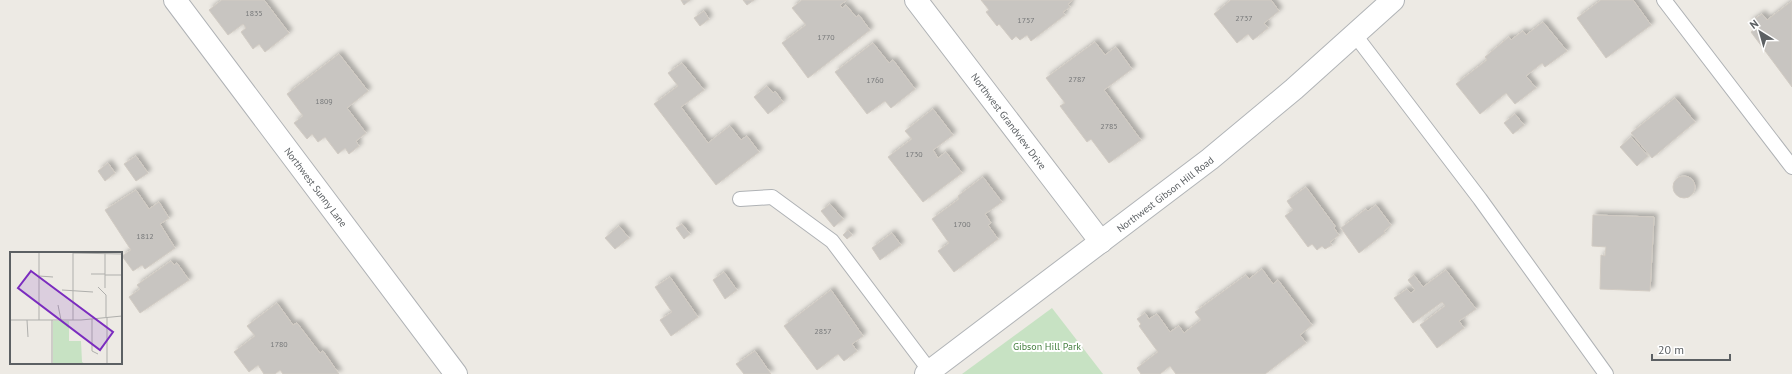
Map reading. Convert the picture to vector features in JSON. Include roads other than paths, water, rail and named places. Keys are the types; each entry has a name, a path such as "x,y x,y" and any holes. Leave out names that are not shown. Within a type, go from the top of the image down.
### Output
{"street":[{"name":"Northwest Sunny Lane","path":"175,0 456,374"},
{"name":"Northwest Grandview Drive","path":"916,0 1101,242"},
{"name":"Northwest Gibson Hill Road","path":"928,373 1210,159 1294,89 1393,0"}],"lane":[{"path":"1664,0 1792,166"},
{"path":"1355,35 1480,199 1606,374"},
{"path":"740,199 772,198 832,241 928,373"}],"park label":[{"name":"Gibson Hill Park","path":"1047,346"}]}
